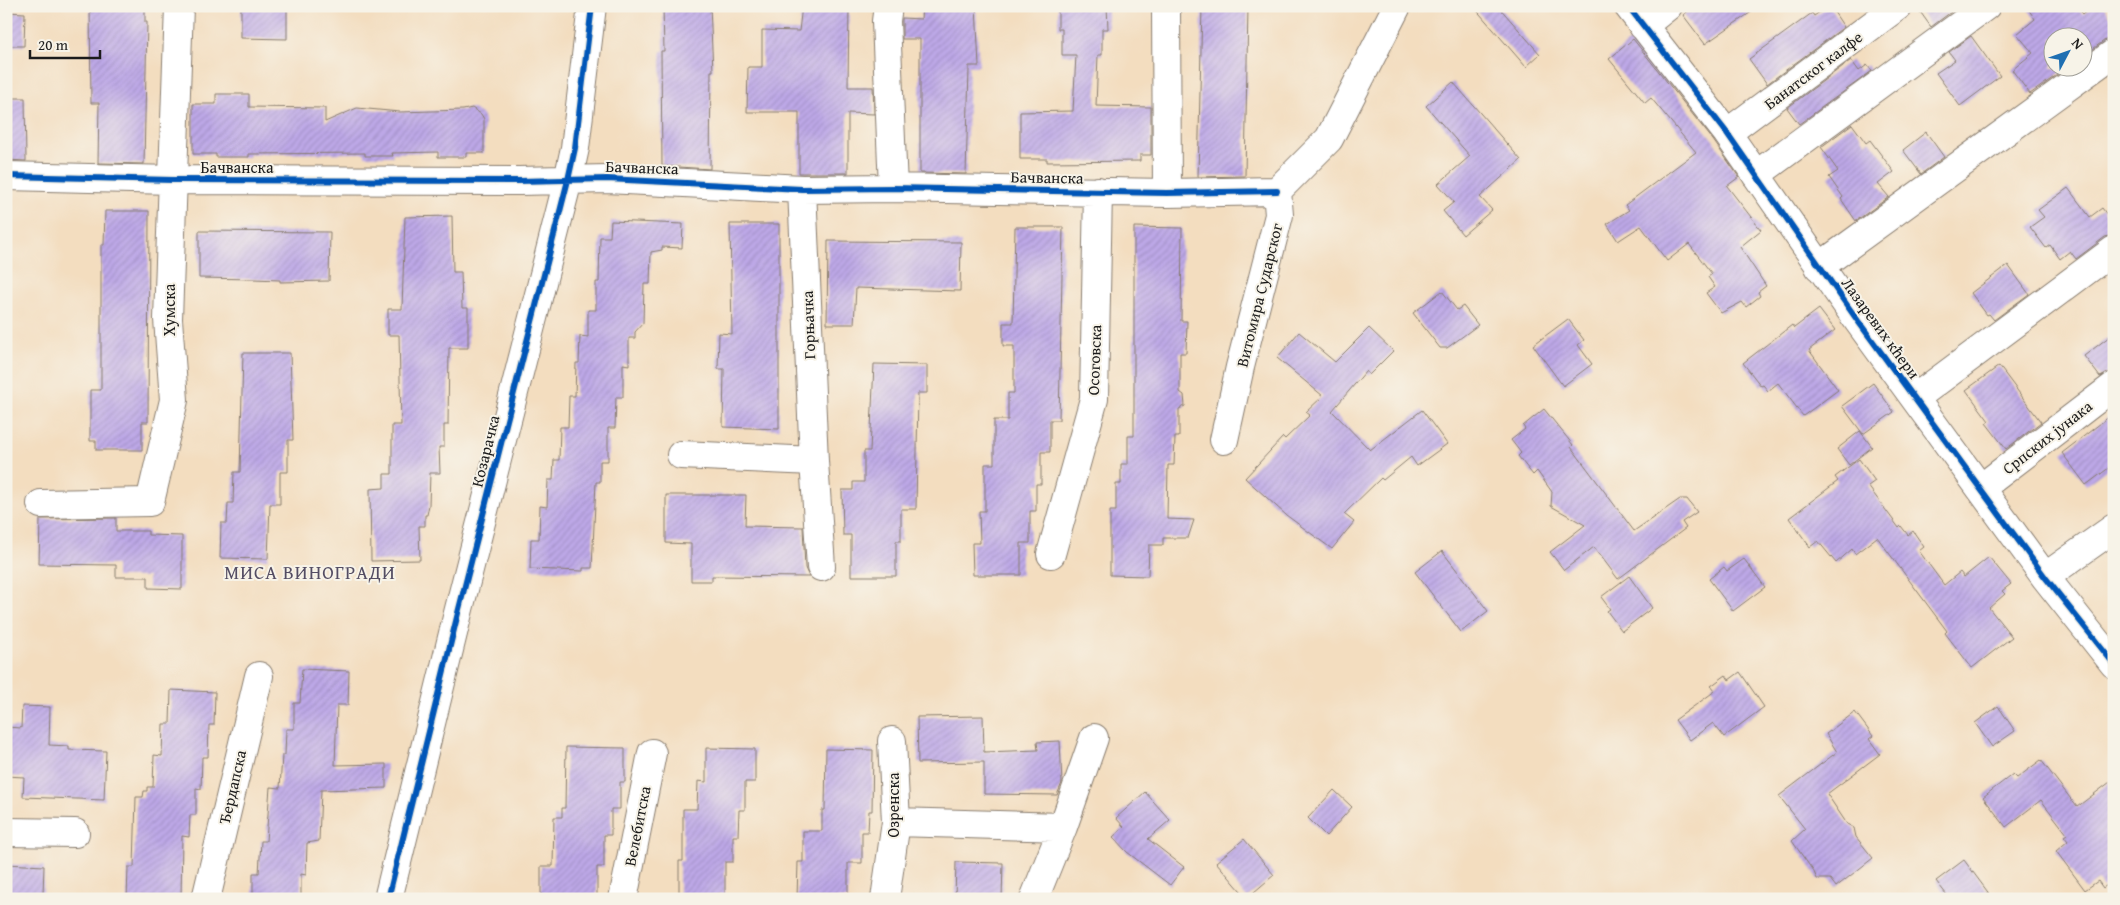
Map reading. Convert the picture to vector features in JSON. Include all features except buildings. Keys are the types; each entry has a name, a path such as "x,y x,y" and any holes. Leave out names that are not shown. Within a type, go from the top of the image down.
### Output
{"street":[{"name":"Хумска","path":"41,504 150,502 174,400 168,318 179,6"},
{"name":"Козарачка","path":"388,899 458,613 568,180 575,148 592,6"},
{"path":"888,6 886,21 893,188"},
{"path":"1166,6 1167,193"},
{"path":"1278,191 1328,139 1375,53 1397,6"},
{"path":"1635,16 1668,6"},
{"name":"Банатског калфе","path":"1727,133 1898,6"},
{"path":"1756,175 1986,6"},
{"name":"Лазаревих кћери","path":"1635,16 1727,133 1819,267 1980,488 2045,577 2114,664"},
{"path":"1819,267 2114,53"},
{"name":"Бачванска","path":"6,176 173,180 627,180 802,189 893,188 1167,193 1278,191"},
{"name":"Горњачка","path":"802,189 814,460 821,567"},
{"name":"Осоговска","path":"1051,554 1094,399 1098,191"},
{"name":"Витомира Сударског","path":"1224,440 1240,367 1279,216 1278,191"},
{"path":"1915,398 2114,250"},
{"name":"Српских јунака","path":"1980,488 2114,386"},
{"path":"681,455 814,460"},
{"path":"2045,577 2114,528"},
{"name":"Ђердапска","path":"206,899 258,676"},
{"path":"1034,899 1063,827 1094,738"},
{"name":"Озренска","path":"885,899 896,822 892,741"},
{"name":"Велебитска","path":"623,899 652,753"},
{"path":"896,822 1063,827"},
{"path":"6,832 76,833"}],"cycle path":[{"path":"388,899 458,613 568,180 575,148 592,6"},
{"path":"1628,6 1727,133 1858,321 2045,577 2114,664"},
{"path":"6,176 173,180 519,181 607,179 802,189 893,188 1167,193 1277,191"}],"district":[{"name":"МИСА ВИНОГРАДИ","path":"310,572"}]}
